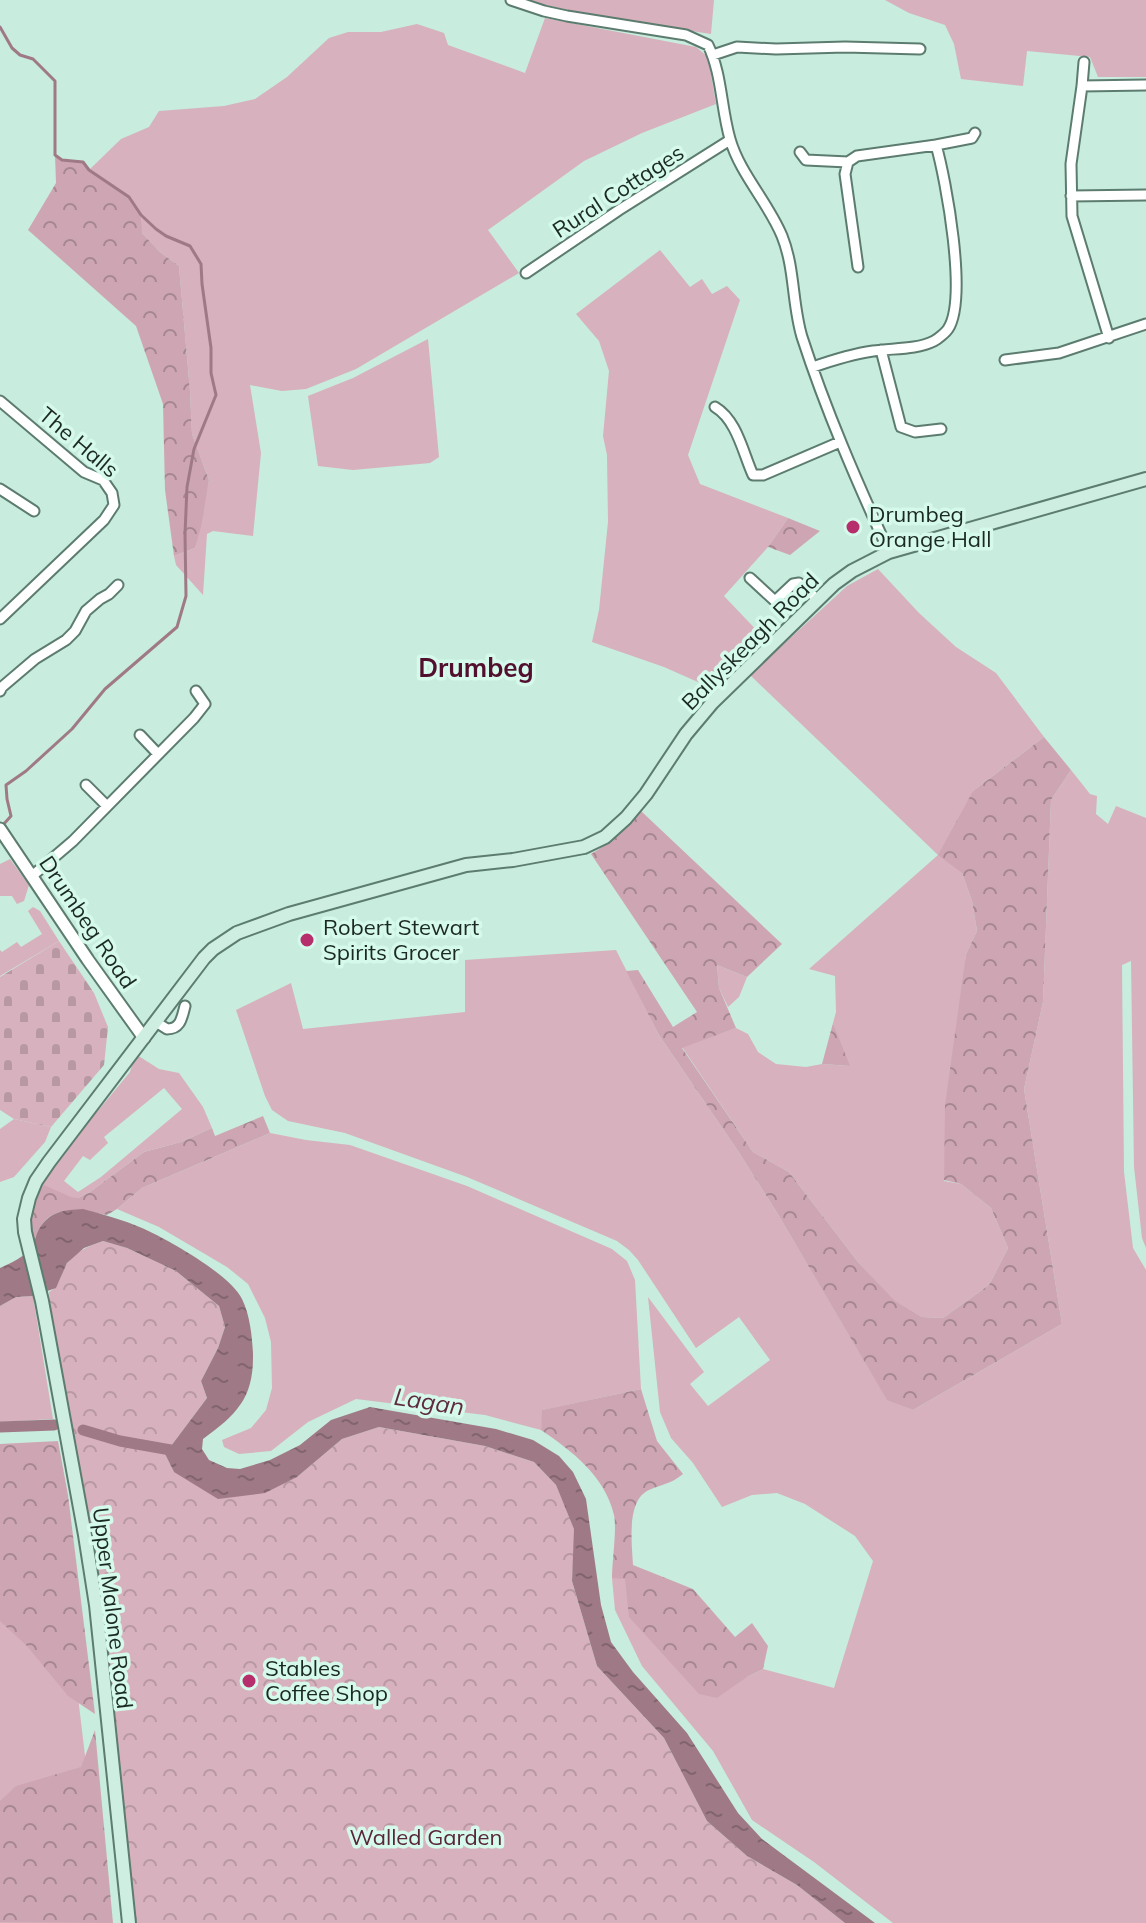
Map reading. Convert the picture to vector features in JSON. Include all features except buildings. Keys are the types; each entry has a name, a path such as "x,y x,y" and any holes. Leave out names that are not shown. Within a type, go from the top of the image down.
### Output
{"main road":[{"name":"Ballyskeagh Road","path":"144,1038 213,949 251,926 466,865 584,847 605,837 646,794 698,719 817,599 852,571 889,552 1146,479"},
{"name":"Upper Malone Road","path":"129,1923 96,1605 42,1301 25,1232 26,1209 36,1181 144,1038"}],"street":[{"path":"511,0 567,16 686,35 708,45 713,55 730,140 782,235 790,263 801,334 827,410 889,552"},
{"path":"713,55 737,47 920,49"},
{"path":"1084,62 1072,150 1072,216 1109,338"},
{"path":"1082,86 1146,85"},
{"path":"800,152 806,160 848,162 857,156 972,138 975,133"},
{"name":"Rural Cottages","path":"526,273 730,140"},
{"path":"813,367 839,358 915,346 934,340 948,329 954,312 956,285 952,218 936,145"},
{"path":"848,162 845,174 858,267"},
{"path":"1071,196 1146,195"},
{"path":"1005,360 1059,353 1146,324"},
{"path":"881,350 901,427 915,432 941,429"},
{"name":"The Halls","path":"0,401 84,472 103,480 112,493 114,505 104,520 0,619"},
{"path":"715,407 724,412 753,475 763,475 840,442"},
{"path":"0,489 34,511"},
{"path":"750,578 775,601 793,584 799,583 817,599"},
{"path":"0,691 35,659 66,640 86,611 118,585"},
{"path":"32,876 73,841 194,718 205,704 196,691"},
{"path":"140,735 158,754"},
{"path":"86,785 107,806"},
{"name":"Drumbeg Road","path":"2,832 144,1038"},
{"path":"156,1022 167,1029 177,1027 185,1006"}],"green space":[{"path":"523,0 714,0 711,34 600,17"},
{"path":"885,0 1146,0 1146,77 1098,77 1090,57 1027,51 1023,86 961,79 954,44 945,25 909,13"},
{"path":"545,18 696,47 708,57 716,104 642,133 584,161 488,230 519,273 356,369 306,389 282,391 250,385 261,453 253,536 213,531 207,534 203,595 176,565 174,556 195,548 209,480 192,434 179,266 142,233 141,215 129,197 89,170 121,139 149,127 159,111 224,106 255,99 287,77 329,38 348,32 381,32 417,24 444,33 448,45 525,73"},
{"path":"55,155 62,160 83,162 129,198 140,214 142,233 179,266 192,434 209,480 195,548 174,556 165,490 163,404 136,326 28,230 56,183"},
{"path":"660,250 690,287 702,279 712,294 727,286 740,300 688,455 700,484 788,518 768,547 724,596 766,640 716,690 664,667 592,642 599,610 608,522 607,455 603,436 609,371 599,341 576,314"},
{"path":"428,339 439,457 430,463 353,470 318,466 308,396 353,378"},
{"path":"788,518 820,531 790,555 768,547"},
{"path":"878,569 956,647 996,673 1044,737 973,791 962,873 972,901 977,931 966,954 944,1181 961,1184 991,1208 1008,1248 989,1285 943,1318 922,1317 894,1301 858,1262 789,1172 753,1152 682,1047 736,1028 748,1034 758,1052 776,1064 849,1066 833,1023 836,1012 835,976 809,969 938,855 750,675 847,586"},
{"path":"1044,737 1071,770 1051,800 1043,1002 1024,1089 1062,1324 913,1410 887,1400 779,1216 659,1035 626,971 638,970 673,1027 697,1012 591,854 618,835 641,811 782,944 747,977 717,965 719,988 736,1028 682,1048 753,1152 789,1172 858,1262 895,1301 922,1317 943,1318 989,1285 1008,1248 991,1208 961,1184 944,1180 945,1105 966,954 977,931 972,901 962,873 938,855 973,791"},
{"path":"1071,770 1090,794 1097,796 1096,814 1108,824 1116,806 1146,818 1146,1248 1142,1238 1134,1167 1131,961 1122,965 1124,1172 1133,1248 1146,1270 1146,1923 893,1923 814,1862 752,1820 713,1751 642,1666 615,1610 612,1578 625,1578 747,1677 763,1669 834,1688 873,1561 855,1536 805,1504 777,1493 752,1495 722,1507 693,1463 671,1438 660,1412 648,1297 704,1372 690,1384 708,1406 770,1360 739,1317 696,1348 638,1260 617,1241 467,1177 345,1133 288,1121 272,1110 265,1096 236,1010 291,983 303,1029 465,1012 465,960 616,950 659,1035 779,1216 887,1399 913,1410 1062,1324 1024,1089 1043,1002 1051,800"},
{"path":"10,859 29,885 24,901 17,904 12,896 0,896 0,864"},
{"path":"33,907 40,911 59,941 0,976 0,950 2,952 17,942 21,947 42,934 28,911"},
{"path":"59,941 94,993 108,1027 104,1065 51,1127 14,1119 0,1110 0,977"},
{"path":"717,965 747,977 739,997 728,1007 719,988"},
{"path":"833,1023 850,1066 822,1064"},
{"path":"137,1055 159,1069 179,1073 203,1107 212,1128 181,1142 144,1152 78,1198 30,1197 91,1112 97,1112 130,1072","holes":["164,1088 182,1109 101,1177 78,1192 64,1181 83,1156 90,1160 108,1143 104,1137"]},
{"path":"263,1116 270,1133 142,1188 107,1215 76,1210 54,1214 42,1224 32,1247 31,1214 44,1185 78,1198 144,1152 181,1142 212,1128 215,1136"},
{"path":"14,1119 51,1127 45,1142 14,1177 0,1182 0,1129"},
{"path":"270,1133 350,1145 467,1186 612,1249 627,1261 635,1280 641,1389 543,1410 541,1430 485,1415 356,1399 308,1422 271,1451 239,1454 224,1447 222,1440 251,1428 266,1410 272,1388 271,1342 265,1318 248,1284 227,1267 159,1227 117,1209 142,1188"},
{"name":"Walled Garden","path":"103,1241 127,1248 176,1271 219,1306 225,1327 201,1381 207,1398 165,1454 174,1472 297,1477 342,1439 379,1427 485,1446 534,1462 556,1485 575,1529 572,1581 597,1666 664,1738 707,1821 747,1856 797,1885 845,1923 135,1923 86,1517 62,1413 49,1292 58,1284 73,1256"},
{"path":"33,1296 53,1419 0,1422 0,1306 16,1297"},
{"path":"641,1389 657,1441 683,1474 649,1490 637,1503 632,1523 633,1565 693,1589 735,1637 752,1623 768,1646 763,1669 717,1698 699,1694 629,1617 625,1579 612,1578 615,1521 610,1501 586,1466 541,1430 542,1410"},
{"path":"58,1441 68,1495 95,1714 68,1696 27,1646 0,1621 0,1444"},
{"path":"51,1471 105,1923 0,1923 0,1484"},
{"path":"95,1730 113,1923 0,1922 0,1801 16,1786 81,1767"}],"water":[{"path":"83,1209 128,1222 167,1240 225,1279 242,1299 249,1319 253,1369 241,1404 203,1439 202,1449 209,1460 227,1468 240,1469 270,1460 300,1445 331,1420 370,1407 496,1429 533,1440 559,1456 573,1472 586,1499 601,1605 611,1642 687,1733 738,1813 762,1839 875,1923 845,1923 797,1885 747,1856 707,1821 664,1738 597,1666 572,1581 574,1529 556,1485 534,1462 485,1446 379,1427 342,1439 297,1477 265,1493 218,1499 174,1472 165,1454 207,1398 201,1381 225,1327 219,1306 176,1271 127,1248 103,1241 84,1248 67,1263 56,1288 33,1296 16,1297 0,1306 0,1268 29,1250 48,1218 64,1211"}],"waterway":[{"path":"0,27 12,48 20,55 33,59 55,81 55,155 62,160 83,162 89,170 129,197 141,215 156,229 190,246 201,264 211,373 216,395 194,449 187,487 186,596 177,627 105,689 72,729 6,785 11,816 2,826"},
{"path":"0,1427 54,1425"},
{"path":"83,1430 120,1441 182,1452"}],"place":[{"name":"Drumbeg Orange Hall","path":"853,527"},
{"name":"Robert Stewart Spirits Grocer","path":"307,940"},
{"name":"Stables Coffee Shop","path":"249,1681"}],"district":[{"name":"Drumbeg","path":"476,668"}],"water label":[{"name":"Lagan","path":"429,1402"}]}
